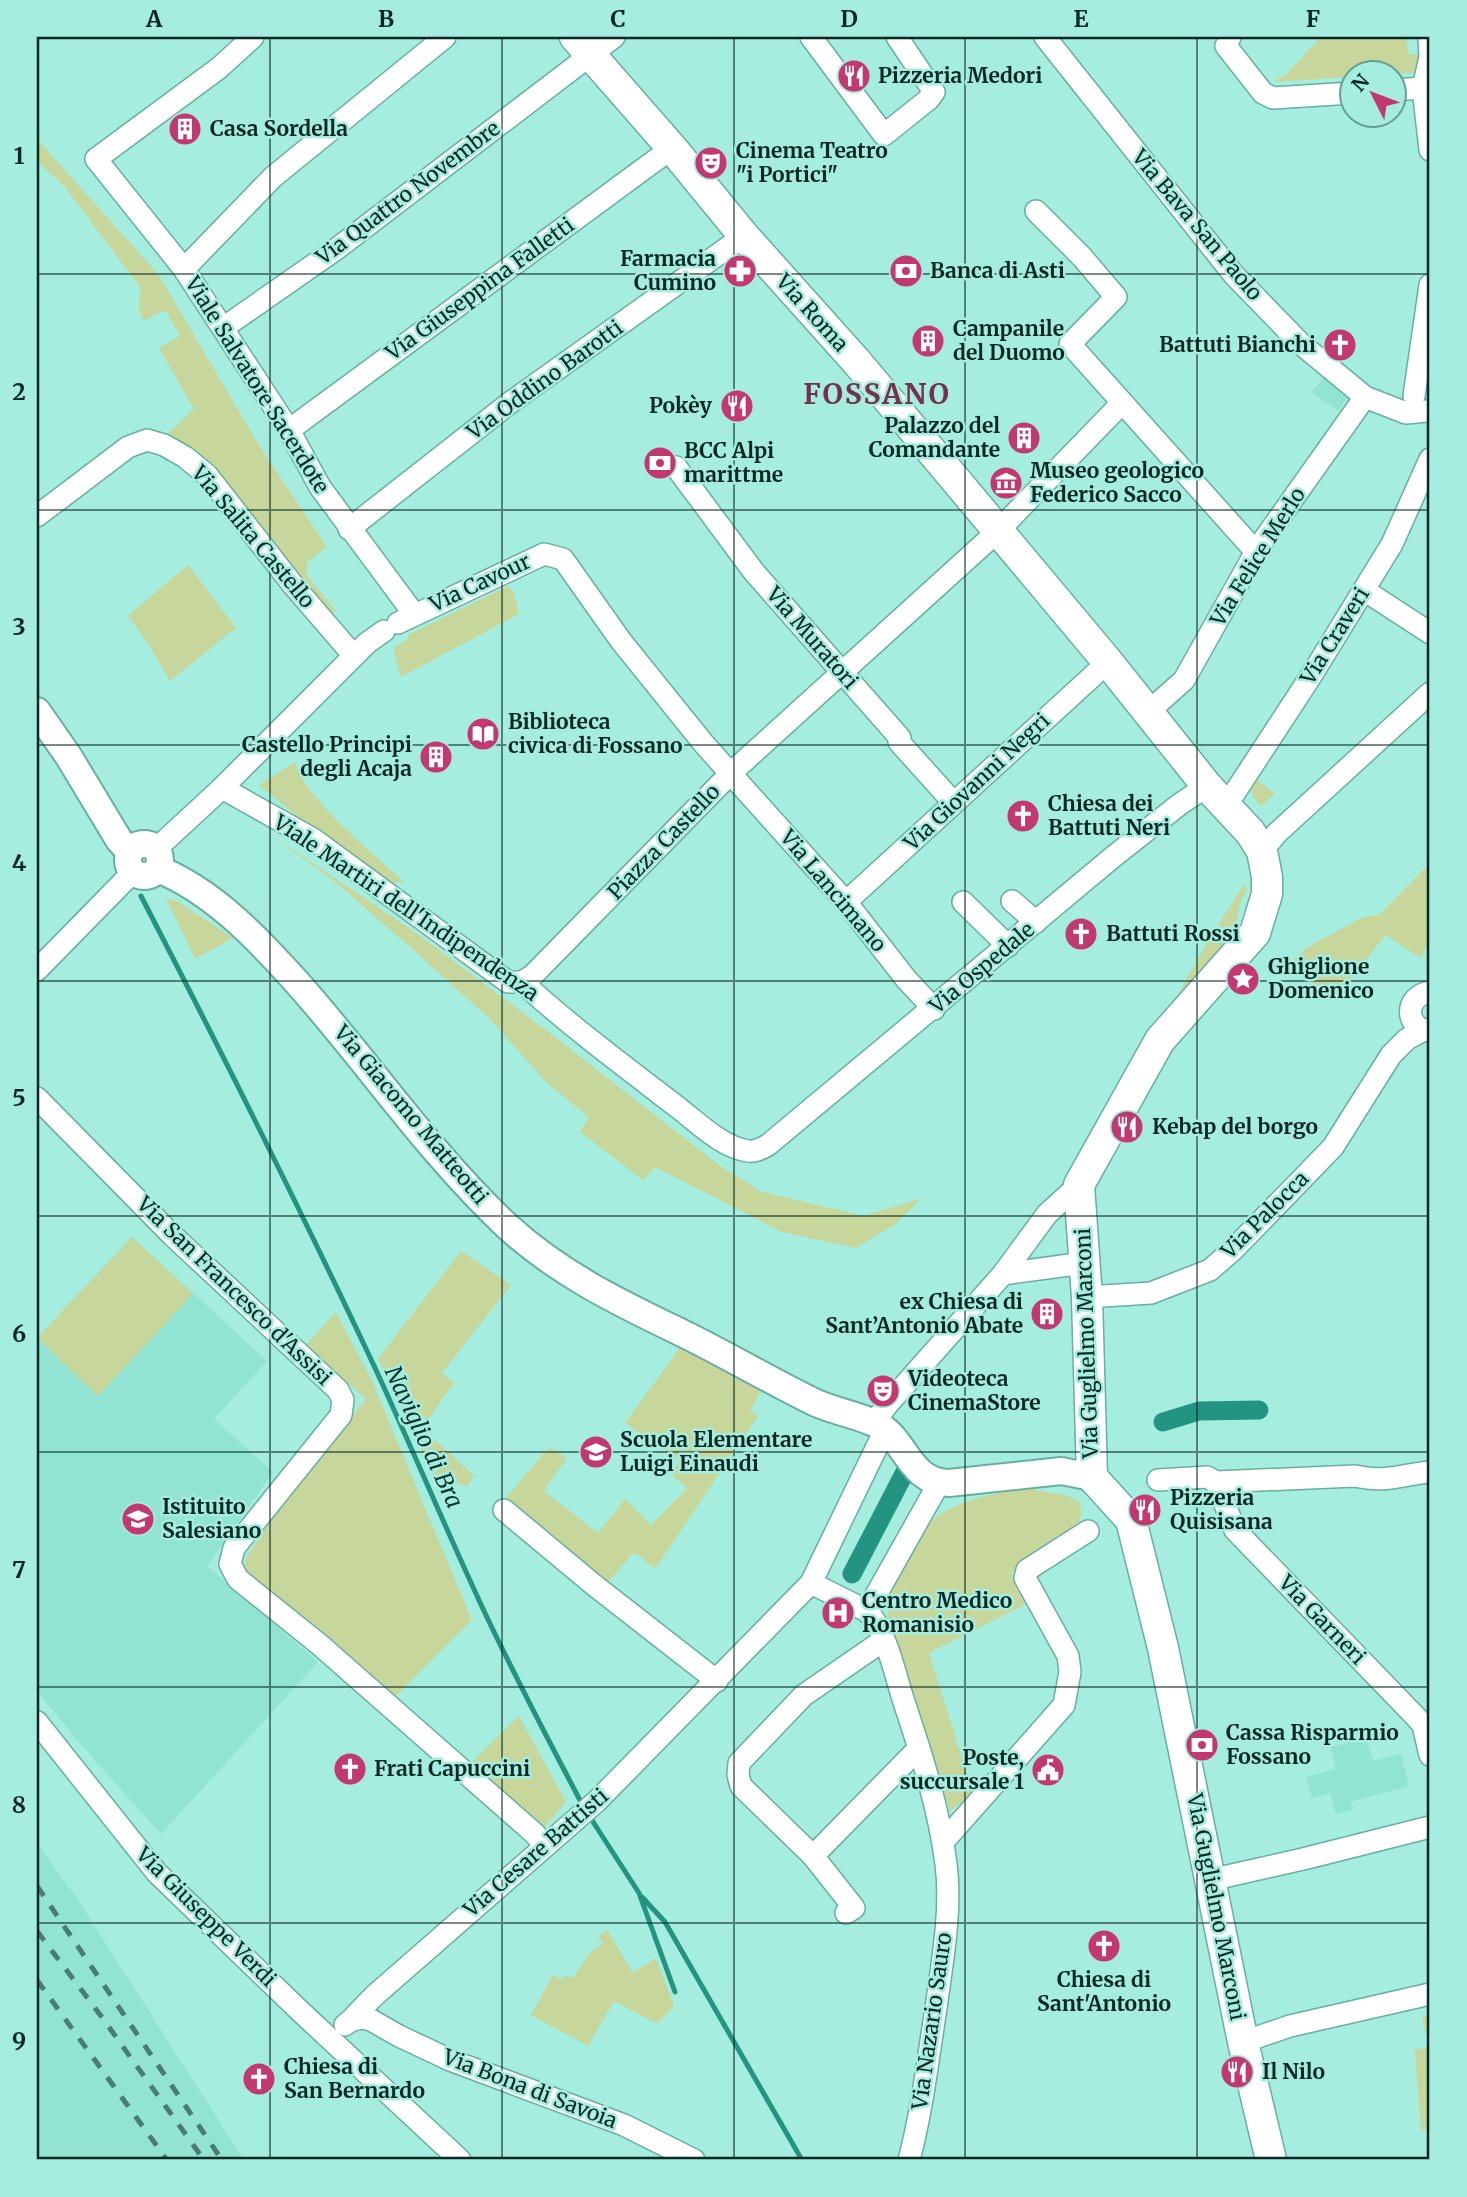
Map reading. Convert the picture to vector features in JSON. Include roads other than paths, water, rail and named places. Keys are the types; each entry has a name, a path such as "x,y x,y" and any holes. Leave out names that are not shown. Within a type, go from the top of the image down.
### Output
{"main road":[{"name":"Via Roma","path":"583,46 744,236 856,361 1217,796"},
{"path":"1079,1185 1160,1040 1255,933 1267,894 1262,851 1250,832 1217,796"},
{"name":"Via Guglielmo Marconi","path":"1079,1185 1087,1297 1092,1477 1131,1520 1163,1648 1243,2042 1271,2160"}],"street":[{"name":"Viale Salvatore Sacerdote","path":"253,37 219,68 96,159 184,269 223,328 289,430 320,487 349,529 399,622"},
{"path":"184,269 273,177 445,37"},
{"name":"Via Quattro Novembre","path":"223,328 335,250 583,46 614,37"},
{"path":"811,37 884,135 934,92 897,37"},
{"name":"Via Bava San Paolo","path":"1045,37 1234,275 1301,344 1365,397 1406,413 1424,409"},
{"path":"1230,37 1226,46 1262,93 1273,98 1338,94"},
{"path":"1429,37 1430,58 1423,88 1430,150"},
{"path":"1408,89 1423,88"},
{"name":"Via Giuseppina Falletti","path":"289,430 672,148"},
{"path":"1036,211 1082,257 1116,297 1070,344 1256,552"},
{"name":"Via Oddino Barotti","path":"349,529 511,402 744,236"},
{"path":"1424,409 1430,285"},
{"name":"Via Felice Merlo","path":"1149,712 1184,680 1256,552 1365,397"},
{"path":"731,773 998,531 1122,403"},
{"name":"Via Salita Castello","path":"37,516 128,447 147,440 164,444 207,475 293,585 354,656"},
{"name":"Via Craveri","path":"1217,796 1305,686 1392,544 1430,460"},
{"name":"Via Muratori","path":"676,467 754,572 900,737 899,742 953,802"},
{"name":"Via Cavour","path":"37,970 144,861 222,788 354,656 399,622 544,554 563,559"},
{"name":"Piazza Castello","path":"522,982 533,975 731,773 704,744 621,641 563,559"},
{"path":"1364,590 1430,633"},
{"name":"Via Giovanni Negri","path":"846,902 1108,662"},
{"path":"1262,851 1277,833 1430,693"},
{"path":"37,711 120,840 144,861"},
{"name":"Via Lancimano","path":"731,773 846,902 906,979 934,1009"},
{"name":"Viale Martiri dell'Indipendenza","path":"222,788 313,839 508,982 522,982 703,1126 738,1148 757,1151"},
{"name":"Via Ospedale","path":"757,1151 768,1145 934,1009 1180,804 1217,796"},
{"name":"Via Giacomo Matteotti","path":"144,861 192,887 250,930 334,1023 460,1180 510,1228 573,1277 816,1403 879,1426"},
{"path":"1012,901 1036,922"},
{"path":"963,902 1008,946"},
{"name":"Via Palocca","path":"1391,1055 1397,1034 1415,999 1430,992"},
{"name":"Via Palocca","path":"1410,1013 1414,1023 1427,1030"},
{"name":"Via Palocca","path":"1087,1297 1151,1293 1210,1270 1234,1249 1333,1147 1391,1055 1407,1039 1427,1030"},
{"name":"Via San Francesco d'Assisi","path":"37,1098 172,1235 338,1390 343,1400 341,1415 234,1548 230,1563 237,1579 390,1705 544,1845"},
{"name":"Via Cesare Battisti","path":"350,2021 374,1996 585,1811 717,1681 811,1583 887,1405 1003,1274 1047,1214 1079,1185"},
{"path":"1003,1274 1084,1262"},
{"path":"879,1426 920,1473 939,1483 1061,1471 1092,1477"},
{"path":"1158,1480 1207,1477 1216,1482 1355,1476 1391,1480 1430,1472"},
{"name":"Via Garneri","path":"1216,1482 1236,1530 1427,1721 1430,1755"},
{"path":"811,1583 867,1611 939,1483"},
{"path":"504,1510 594,1585 717,1681"},
{"path":"943,1842 1063,1705 1070,1672 1068,1656 1025,1578 1027,1570 1088,1531"},
{"name":"Via Nazario Sauro","path":"867,1611 874,1617 884,1640 919,1748 943,1842 947,1880 946,1946 909,2160"},
{"path":"846,1913 854,1908 813,1856 741,1786 739,1763 804,1695 884,1640"},
{"name":"Via Giuseppe Verdi","path":"37,1722 158,1873 460,2160"},
{"path":"813,1856 919,1748"},
{"path":"1210,1880 1430,1827"},
{"path":"1243,2042 1290,2026 1430,1994"},
{"name":"Via Bona di Savoia","path":"350,2021 361,2018 371,2020 450,2060 624,2125 694,2160"},
{"path":"331,2039 350,2021"}],"waterway":[{"name":"Naviglio di Bra","path":"141,896 319,1251 376,1370 490,1624 583,1806"},
{"path":"1163,1422 1199,1411 1259,1410"},
{"path":"852,1574 905,1472"},
{"name":"Naviglio di Bra","path":"588,1814 639,1893 675,1992"},
{"path":"642,1897 665,1922 802,2160"}],"railway":[{"path":"37,1886 222,2160"},
{"path":"37,1931 204,2160"},
{"path":"37,1980 167,2160"}],"place":[{"name":"Pizzeria Medori","path":"854,76"},
{"name":"Casa Sordella","path":"185,129"},
{"name":"Cinema Teatro \"i Portici\"","path":"711,163"},
{"name":"Farmacia Cumino","path":"740,271"},
{"name":"Banca di Asti","path":"906,271"},
{"name":"Campanile del Duomo","path":"928,341"},
{"name":"Battuti Bianchi","path":"1340,345"},
{"name":"Pokèy","path":"737,406"},
{"name":"Palazzo del Comandante","path":"1024,438"},
{"name":"BCC Alpi marittme","path":"660,463"},
{"name":"Museo geologico Federico Sacco","path":"1006,483"},
{"name":"Biblioteca civica di Fossano","path":"483,734"},
{"name":"Castello Principi degli Acaja","path":"436,757"},
{"name":"Chiesa dei Battuti Neri","path":"1023,816"},
{"name":"Battuti Rossi","path":"1081,934"},
{"name":"Ghiglione Domenico","path":"1243,979"},
{"name":"Kebap del borgo","path":"1127,1127"},
{"name":"ex Chiesa di Sant’Antonio Abate","path":"1047,1314"},
{"name":"Videoteca CinemaStore","path":"883,1391"},
{"name":"Scuola Elementare Luigi Einaudi","path":"596,1452"},
{"name":"Pizzeria Quisisana","path":"1145,1510"},
{"name":"Istituito Salesiano","path":"138,1519"},
{"name":"Centro Medico Romanisio","path":"838,1613"},
{"name":"Cassa Risparmio Fossano","path":"1202,1745"},
{"name":"Frati Capuccini","path":"350,1769"},
{"name":"Poste, succursale 1","path":"1048,1770"},
{"name":"Chiesa di Sant'Antonio","path":"1104,1946"},
{"name":"Il Nilo","path":"1237,2072"},
{"name":"Chiesa di San Bernardo","path":"259,2079"}],"district":[{"name":"FOSSANO","path":"877,394"}]}
